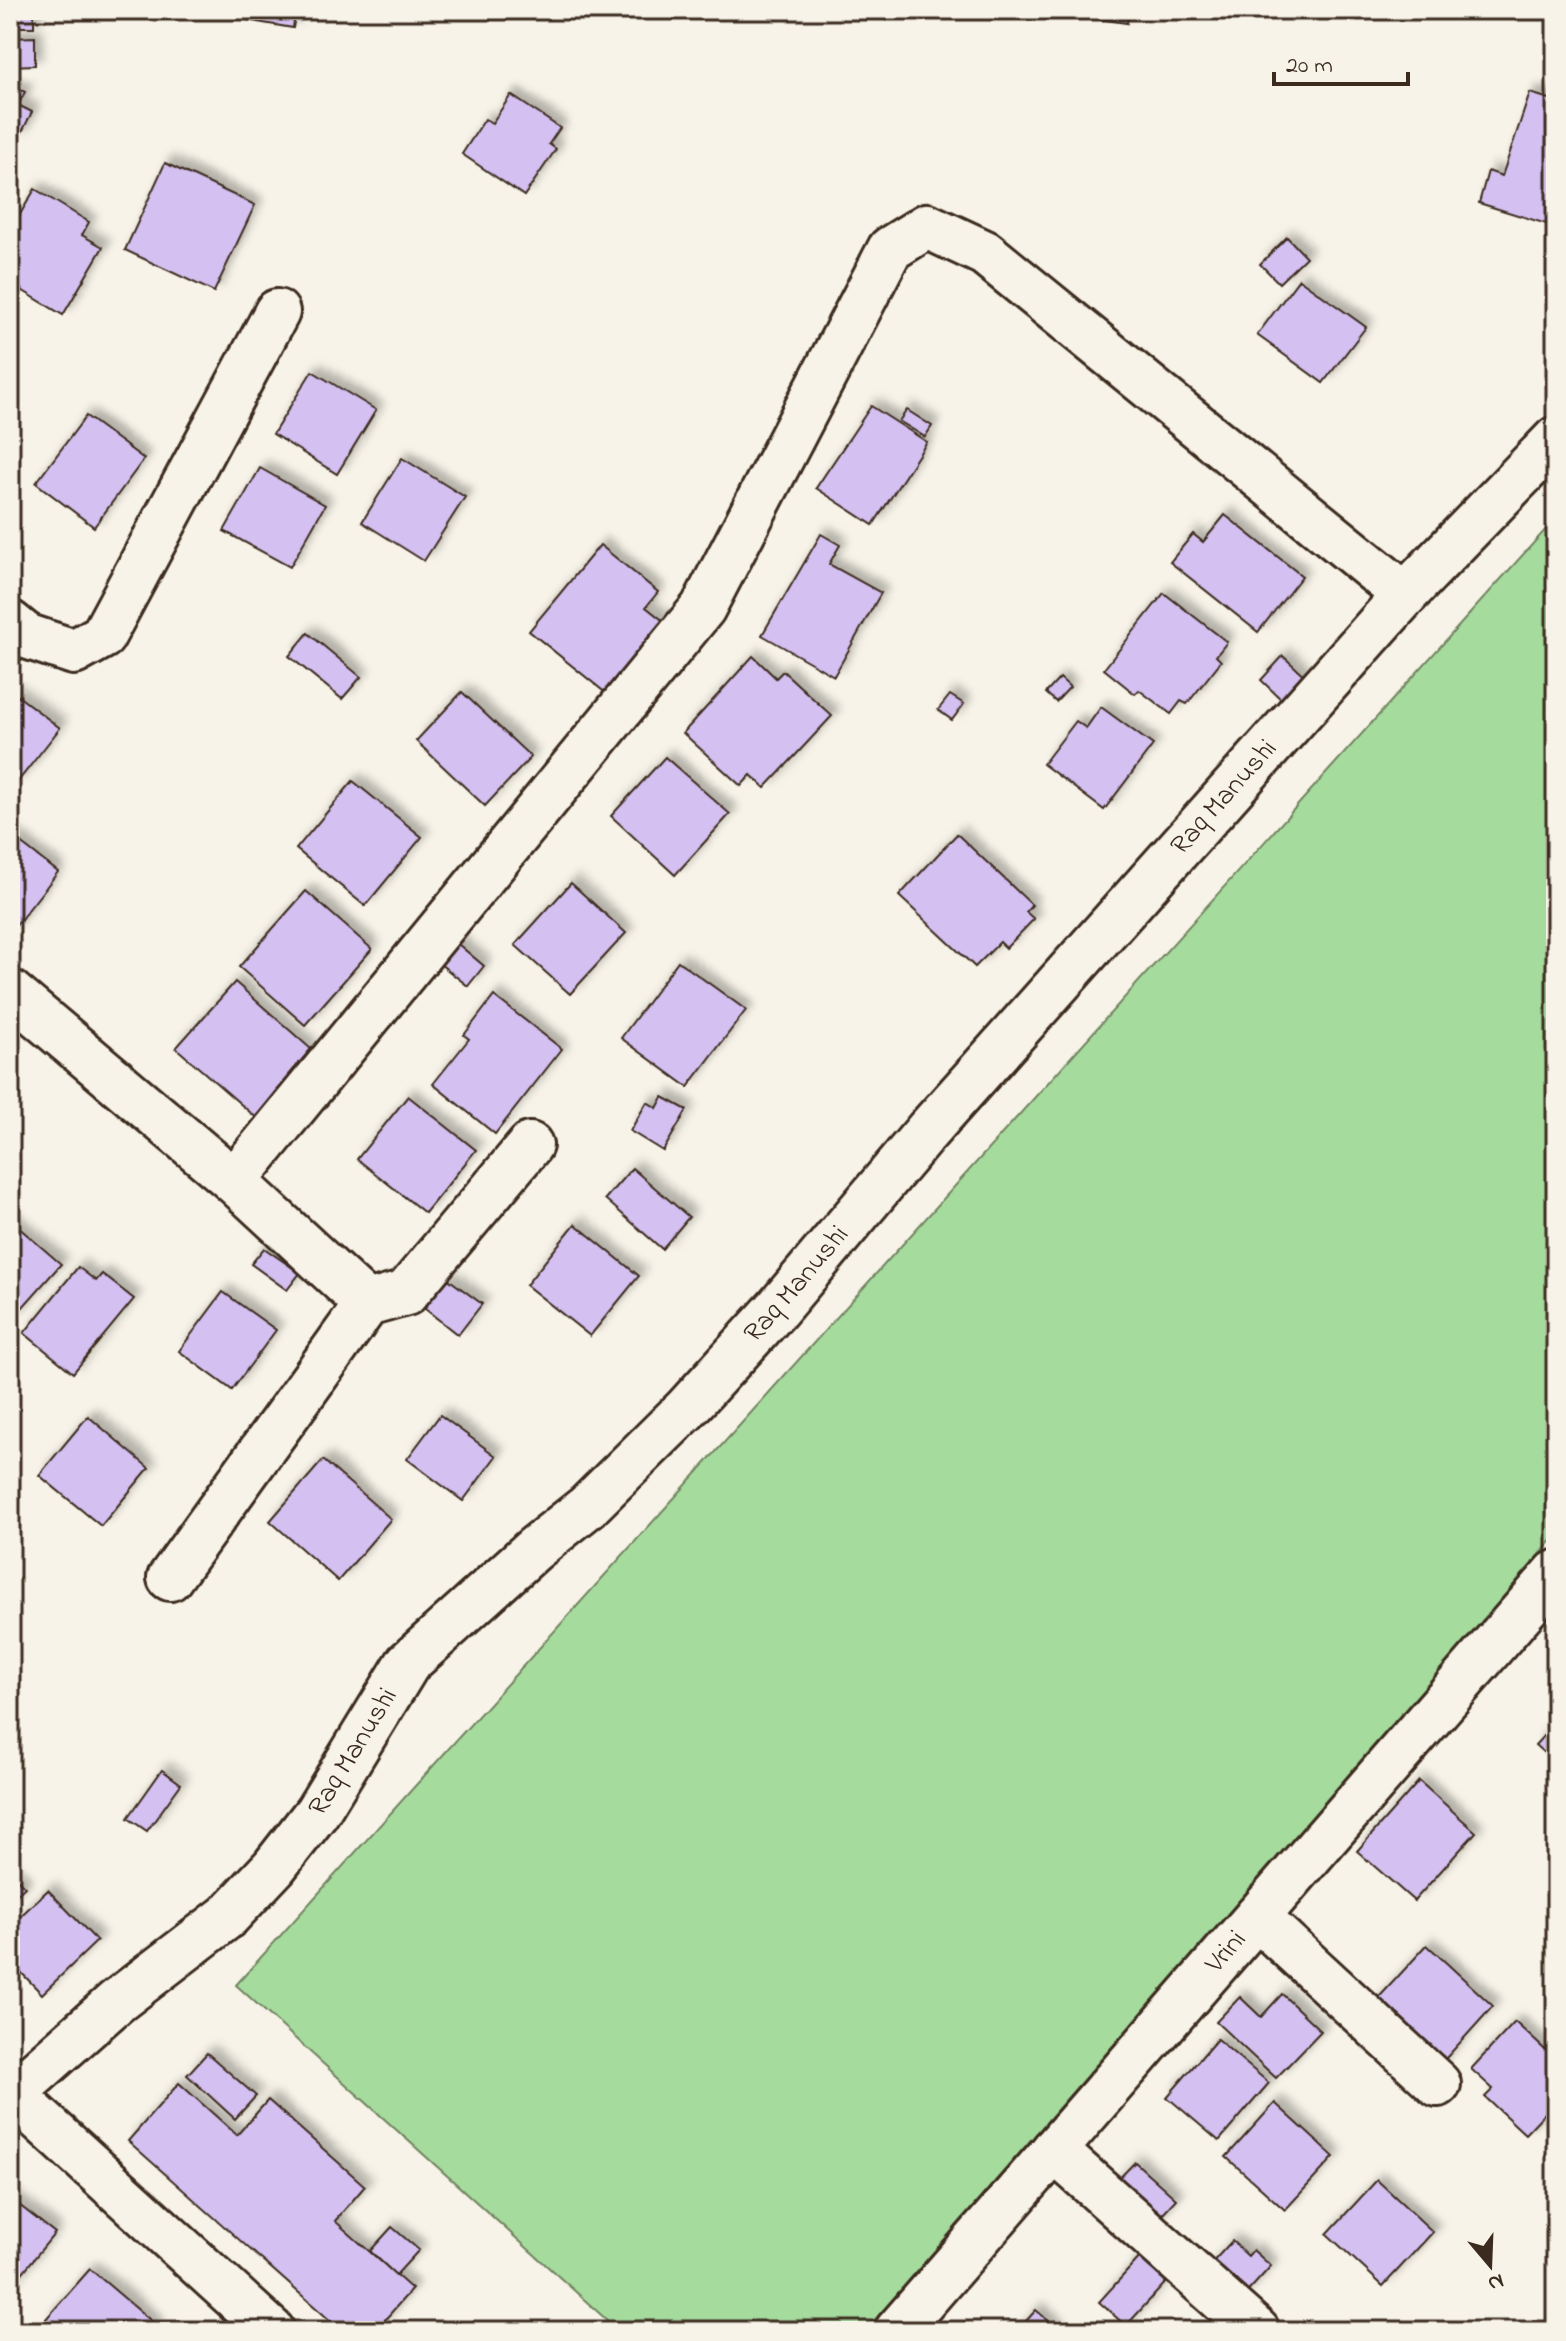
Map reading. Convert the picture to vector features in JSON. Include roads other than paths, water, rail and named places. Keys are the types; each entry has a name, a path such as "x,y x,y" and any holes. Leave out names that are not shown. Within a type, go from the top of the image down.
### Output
{"street":[{"path":"234,1181 703,608 890,249 927,226 985,253 1405,595"},
{"path":"10,623 26,636 74,652 103,636 277,312"},
{"name":"Raq Manushi","path":"11,2094 116,2002 228,1916 274,1867 317,1812 408,1663 534,1549 588,1506 685,1410 777,1309 938,1119 1405,595 1556,439"},
{"path":"10,992 234,1181 367,1304"},
{"path":"170,1578 367,1304 406,1293 530,1145"},
{"name":"Vrini","path":"897,2331 1257,1917 1548,1600"},
{"path":"1257,1917 1438,2084"},
{"path":"11,2094 272,2331"},
{"path":"1054,2150 1257,2331"}]}
